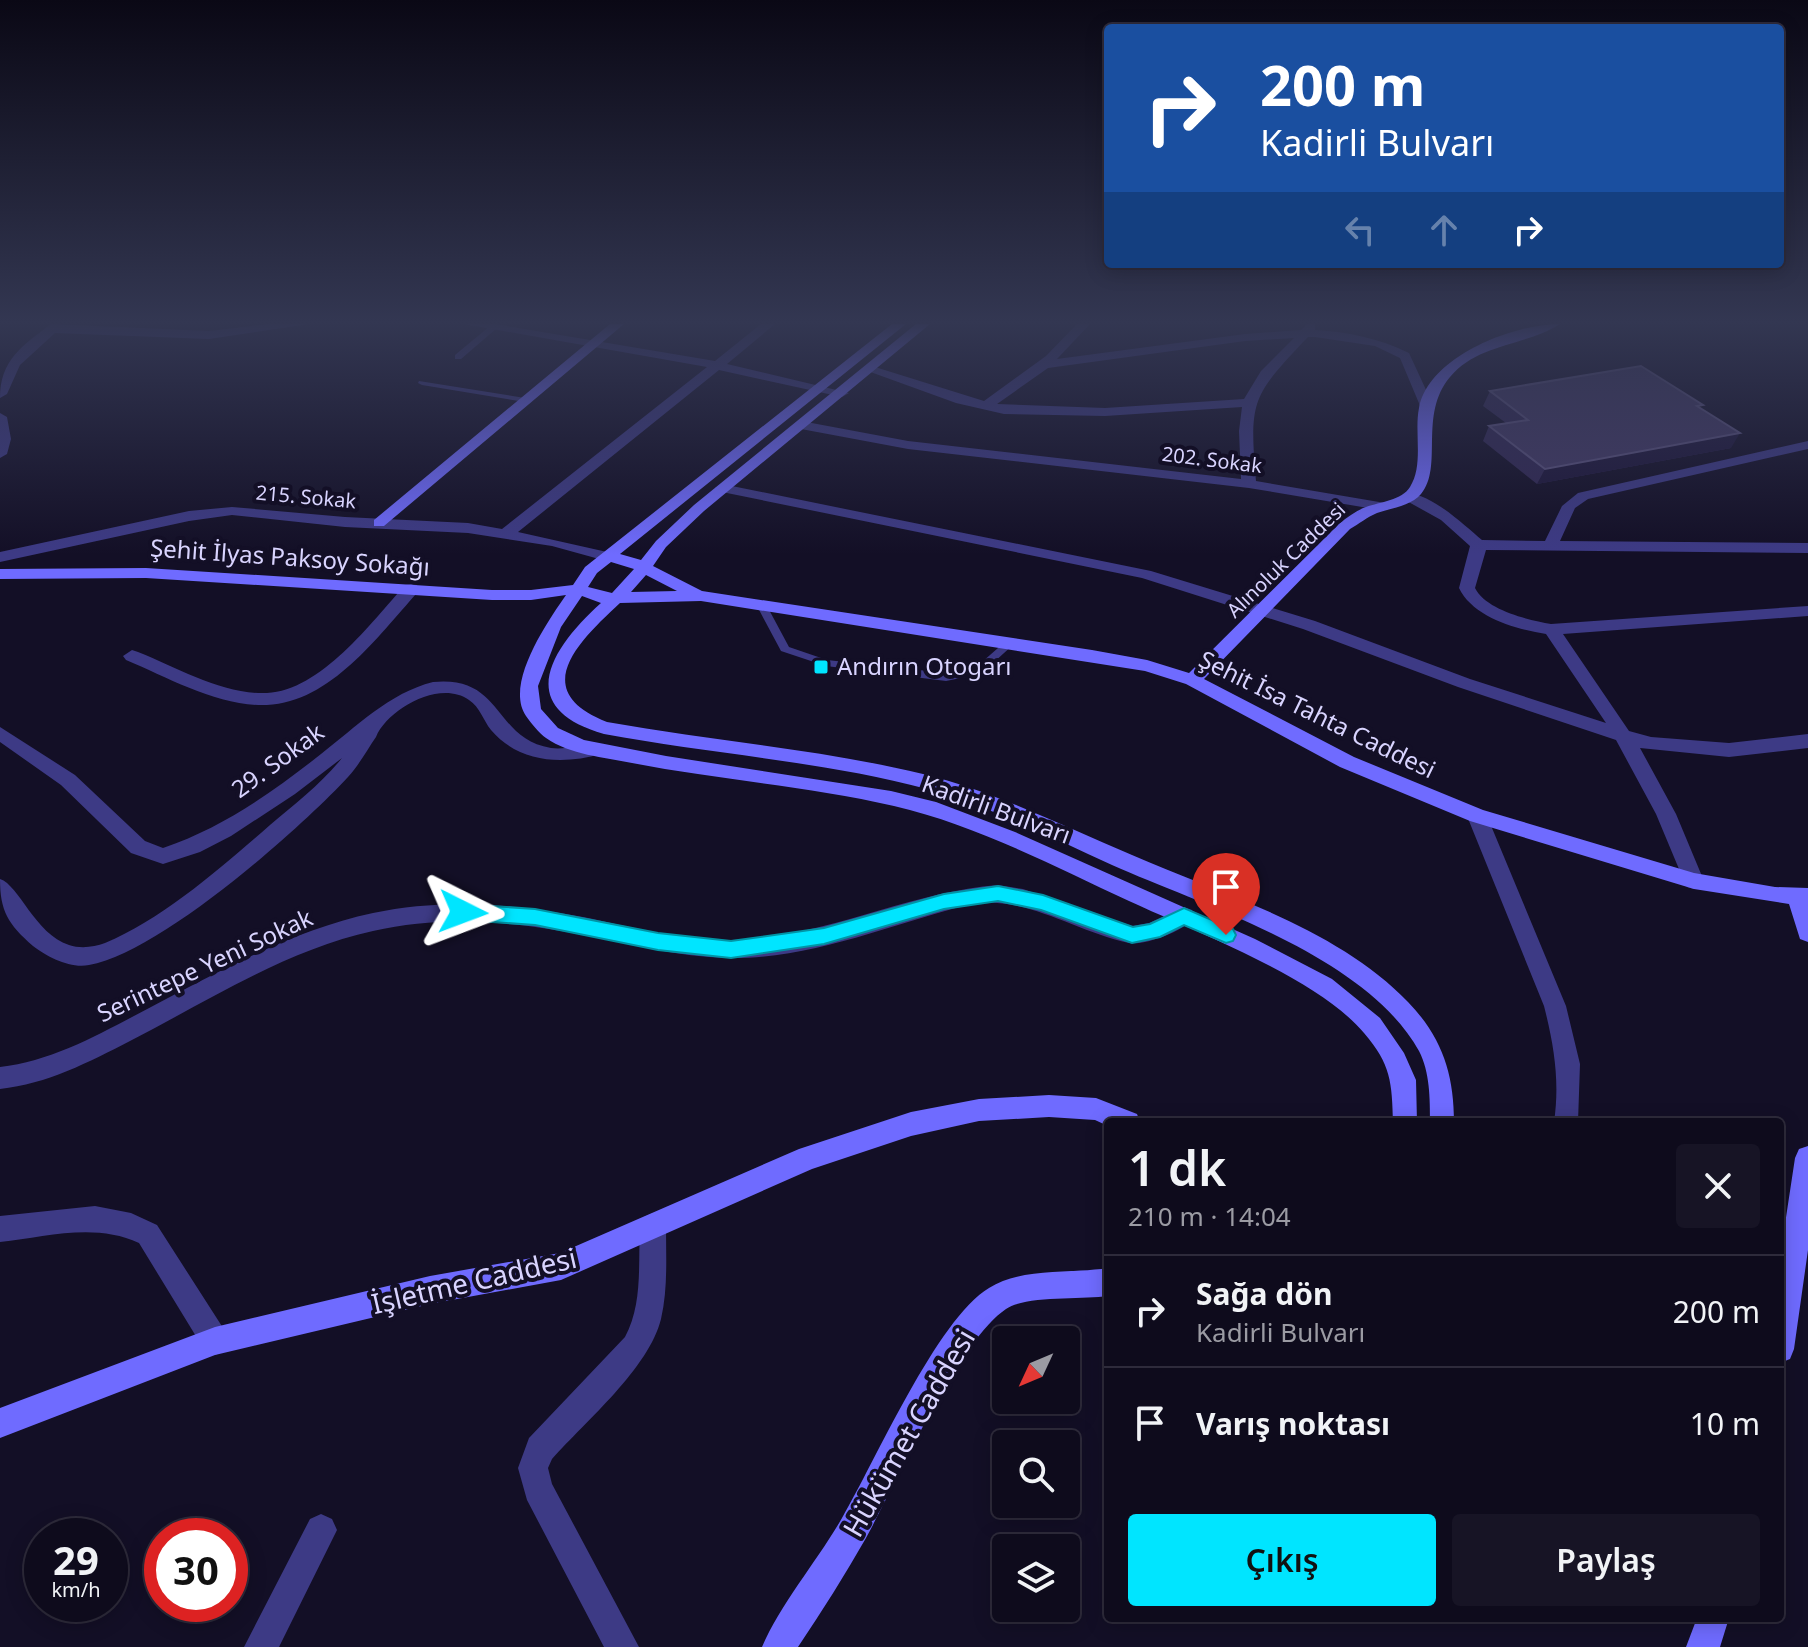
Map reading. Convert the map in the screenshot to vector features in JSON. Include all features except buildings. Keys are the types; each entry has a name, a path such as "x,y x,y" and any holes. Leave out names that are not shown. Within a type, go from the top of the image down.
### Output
{"street":[{"path":"379,523 524,401"},
{"path":"507,533 674,401"},
{"name":"Kadirli Bulvarı","path":"803,401 591,570 553,627 538,659 529,686 532,711 551,733 594,749 891,798 936,809 1008,837 1184,916 1295,968 1348,1003 1372,1025 1396,1061 1404,1080 1405,1118"},
{"name":"Kadirli Bulvarı","path":"832,401 722,488 661,544 643,569 582,629 558,666 557,689 567,708 576,717 604,728 862,770 940,786 1032,820 1267,923 1338,960 1387,997 1410,1020 1434,1058 1442,1118"},
{"path":"966,401 985,407 1025,411 1105,412 1249,403 1246,419 1249,484"},
{"path":"985,407 994,401"},
{"path":"1424,401 1423,472 1420,483 1410,497 1446,517 1478,545 1808,548"},
{"path":"1426,405 1428,401"},
{"path":"0,417 4,439 0,454"},
{"name":"202. Sokak","path":"801,425 976,454 1249,484 1380,506"},
{"path":"1550,546 1569,506 1583,496 1808,445"},
{"path":"722,488 1102,563 1170,581 1334,634 1464,683 1627,738 1662,746 1729,750 1808,741"},
{"name":"Alınoluk Caddesi","path":"1192,680 1345,526 1380,506 1410,497"},
{"name":"215. Sokak","path":"0,557 214,512 249,512 444,525 507,533 610,557"},
{"path":"1478,545 1478,555 1467,588 1472,598 1508,618 1551,629 1808,611"},
{"path":"610,557 630,561 643,569"},
{"name":"Şehit İsa Tahta Caddesi","path":"643,569 701,596"},
{"name":"Şehit İlyas Paksoy Sokağı","path":"0,574 131,572 512,596 577,589"},
{"path":"132,656 234,694 283,698 305,689 328,672 411,589"},
{"path":"577,589 592,596 614,598"},
{"name":"Şehit İsa Tahta Caddesi","path":"614,598 701,596 1147,666 1192,680 1347,762 1477,816 1694,881 1803,896"},
{"path":"1551,629 1627,738 1669,817 1694,881"},
{"name":"29. Sokak","path":"0,733 68,780 138,847 163,856 198,843 248,815 403,699 428,688 462,690 484,702 497,724 531,749 564,755 594,749"},
{"path":"0,887 33,933 49,946 68,955 86,957 121,948 173,914 329,784 356,753 375,721"},
{"path":"1477,816 1555,1006 1565,1039 1571,1071 1566,1118"},
{"name":"Serintepe Yeni Sokak","path":"0,1078 41,1070 73,1057 294,949 369,923 402,917 463,912 521,916 658,941 731,949 824,936 975,895 998,893 1023,897 1132,935 1153,931 1184,916"},
{"path":"1803,896 1808,933"},
{"name":"İşletme Caddesi","path":"0,1423 215,1341 430,1290 561,1266 808,1158 875,1135 979,1110 1074,1107 1096,1109 1118,1118"},
{"path":"1784,1322 1808,1158"},
{"path":"0,1229 106,1218 132,1224 148,1234 215,1341"},
{"path":"622,1647 538,1489 533,1468 540,1449 635,1347 645,1332 653,1226"},
{"name":"Hükümet Caddesi","path":"779,1647 821,1584 935,1381 982,1309 999,1296 1024,1291 1103,1286"},
{"path":"261,1647 321,1530"},
{"path":"1703,1647 1712,1622"}],"lane":[{"path":"762,606 785,649 826,663 946,677 977,672 1010,643"}],"place":[{"name":"Andırın Otogarı","path":"821,667"}],"route":[{"path":"463,912 535,917 658,941 731,949 824,936 944,901 998,893 1043,903 1132,935 1153,931 1184,916 1226,935"}]}
